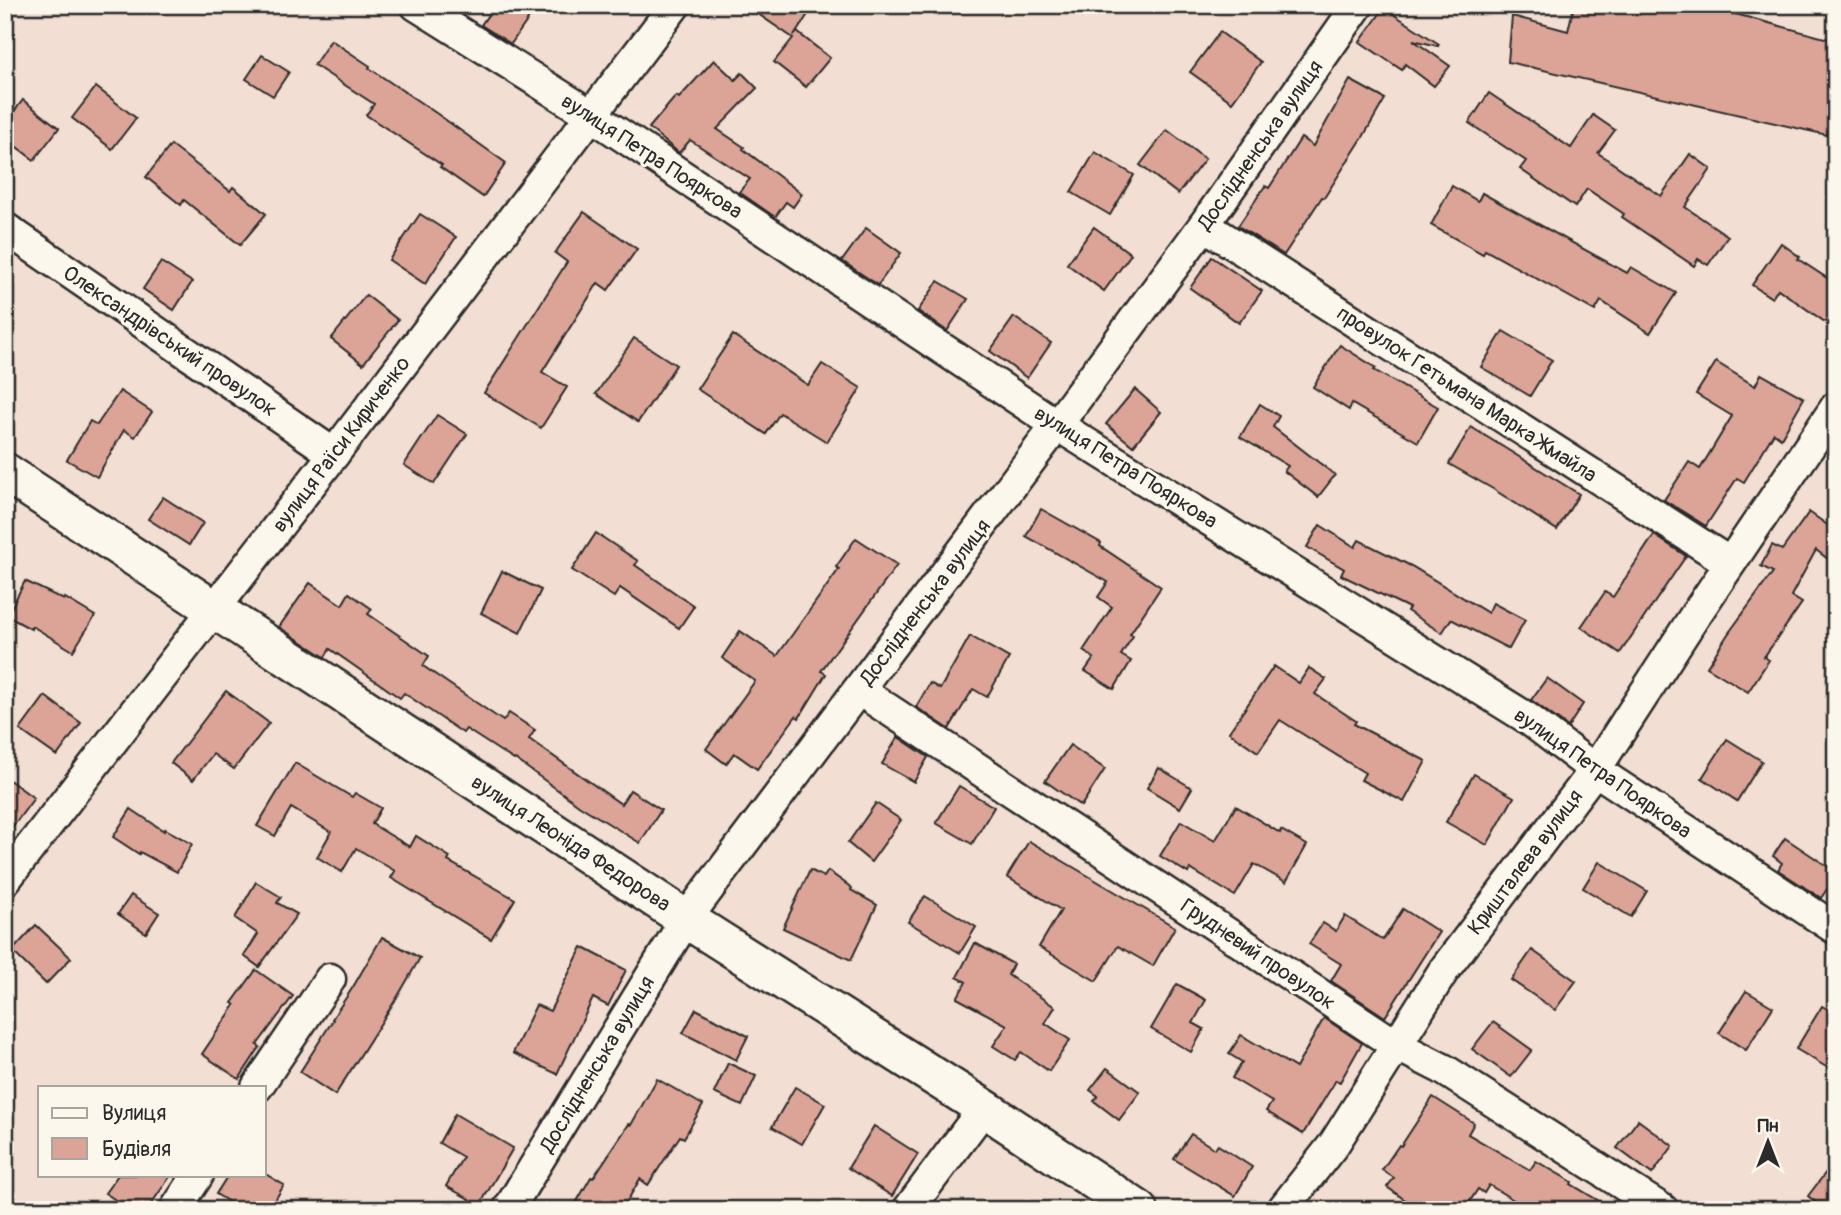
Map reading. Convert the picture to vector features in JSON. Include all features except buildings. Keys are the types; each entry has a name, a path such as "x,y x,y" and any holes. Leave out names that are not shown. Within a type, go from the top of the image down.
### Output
{"street":[{"name":"вулиця Петра Пояркова","path":"416,5 591,115 1057,425 1527,718 1595,770 1833,921"},
{"name":"вулиця Раїси Кириченко","path":"5,880 334,454 675,5"},
{"name":"Дослідненська вулиця","path":"508,1210 686,919 1057,425 1204,225 1358,5"},
{"name":"провулок Гетьмана Марка Жмайла","path":"1204,225 1730,563"},
{"name":"Олександрівський провулок","path":"5,228 334,454"},
{"name":"Кришталева вулиця","path":"1283,1210 1334,1144 1444,970 1595,770 1836,407"},
{"name":"вулиця Леоніда Федорова","path":"5,472 686,919 1139,1210"},
{"name":"Грудневий провулок","path":"859,690 1396,1045 1443,1069 1663,1210"},
{"path":"258,1086 330,979"},
{"path":"908,1210 984,1108"},
{"path":"175,1210 197,1176"}]}
